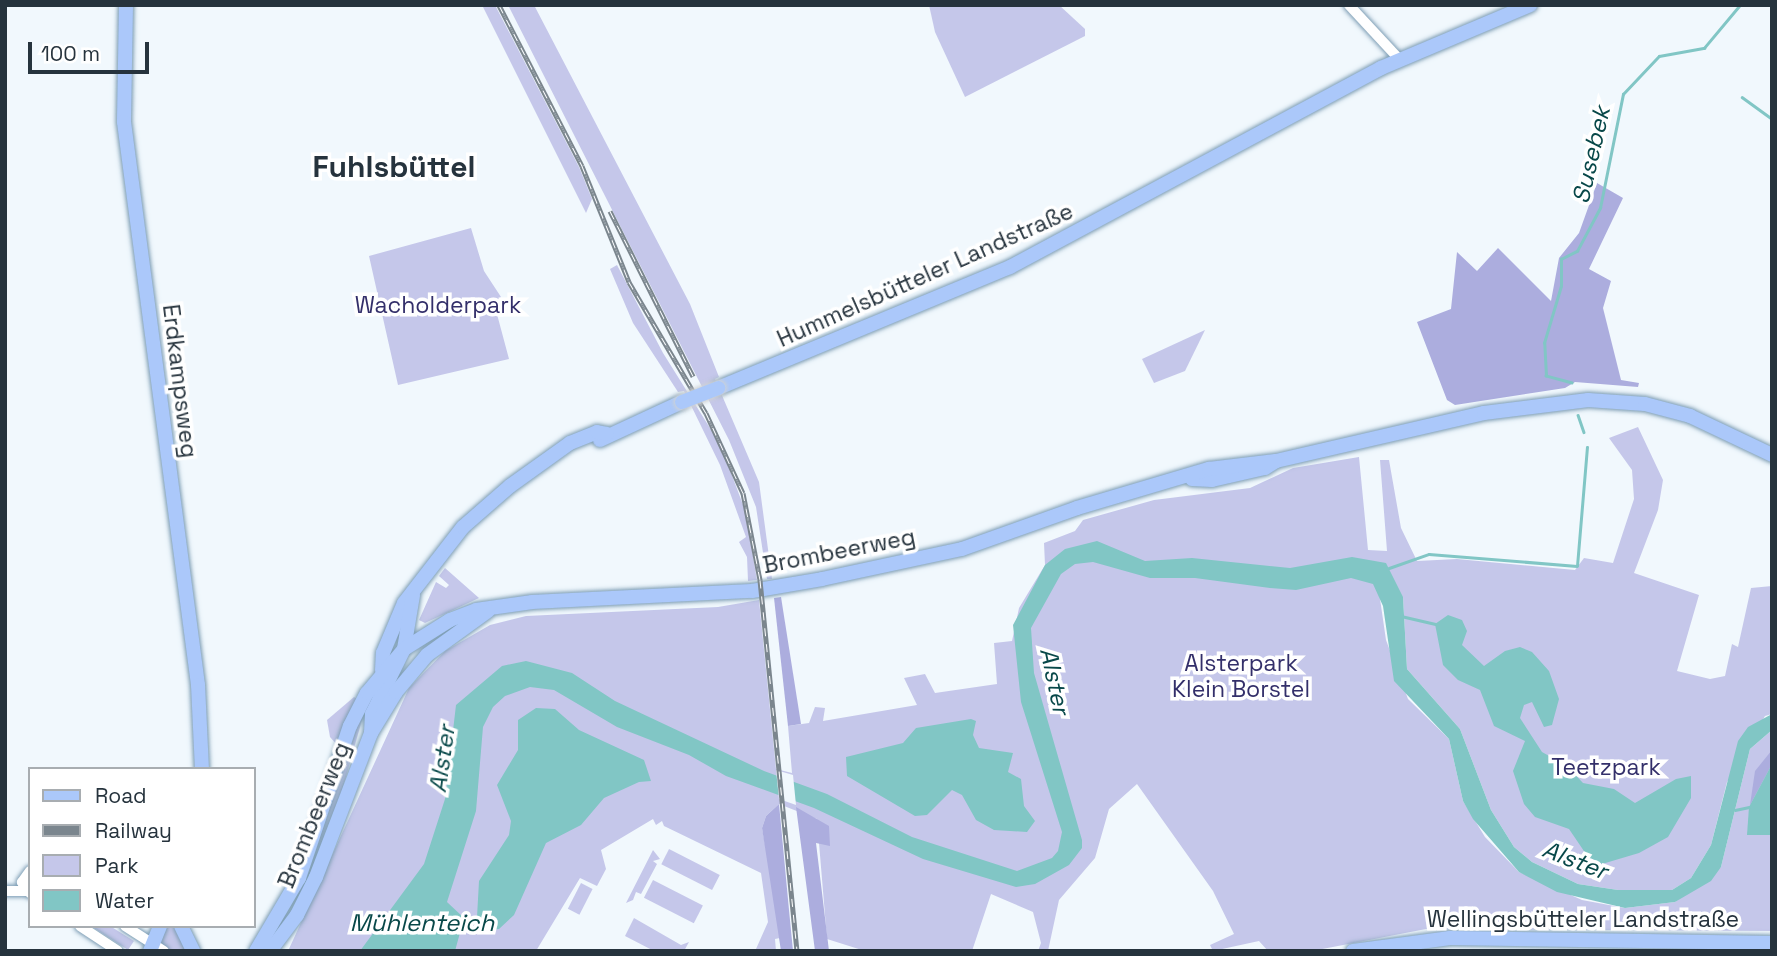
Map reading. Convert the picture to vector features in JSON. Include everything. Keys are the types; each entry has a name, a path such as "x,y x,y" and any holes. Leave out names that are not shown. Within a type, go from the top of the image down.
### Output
{"main road":[{"name":"Erdkampsweg","path":"126,5 124,122 198,685 200,767"},
{"name":"Hummelsbütteler Landstraße","path":"382,670 383,653 404,603 413,595 436,558 463,527 510,486 586,437 607,434 1028,259 1400,60 1530,5"},
{"name":"Brombeerweg","path":"256,951 299,878 350,726 382,670 404,649 464,613 532,602 752,591 822,579 962,550 1077,508 1218,468 1276,461 1446,421 1566,401 1645,404 1717,426 1772,455"},
{"name":"Hummelsbütteler Landstraße","path":"371,733 372,714 404,649 413,595"},
{"name":"Brombeerweg","path":"275,948 316,877 371,733 416,666 488,611"},
{"path":"155,948 160,928"},
{"path":"182,928 193,951"},
{"name":"Wellingsbütteler Landstraße","path":"1353,951 1450,938 1772,943"}],"street":[{"path":"1349,5 1400,60"},
{"path":"5,886 26,889"},
{"path":"5,891 26,889"},
{"path":"83,928 118,951"},
{"path":"128,928 155,948"}],"green space":[{"path":"482,5 495,5 579,167 592,199 586,213"},
{"path":"508,5 534,5 690,304 719,377 715,379 759,482 772,579 767,579 756,507 729,440"},
{"path":"929,5 1059,5 1085,29 1085,36 965,97 935,32"},
{"name":"Wacholderpark","path":"471,228 484,271 501,297 494,303 509,359 398,385 369,256"},
{"path":"617,265 663,353 720,444 745,510 757,580 748,581 747,557 739,542 746,537 720,465 684,391 678,392 633,323 610,269"},
{"path":"1205,330 1185,371 1154,383 1142,359"},
{"name":"Alsterpark Klein Borstel","path":"1638,427 1663,480 1658,510 1634,573 1699,595 1677,671 1710,679 1725,676 1732,644 1738,647 1751,588 1772,586 1772,714 1765,716 1727,782 1711,845 1691,878 1672,890 1618,890 1578,884 1532,862 1514,847 1491,810 1460,729 1407,669 1403,597 1379,592 1386,640 1408,699 1449,739 1463,801 1485,837 1519,872 1582,900 1625,908 1675,902 1721,867 1750,749 1772,730 1772,931 1426,929 1312,951 1268,951 1259,941 1213,951 1210,945 1234,934 1213,891 1137,784 1109,809 1095,858 1059,900 1048,951 1038,951 1041,943 1033,912 991,894 972,951 865,951 827,939 817,819 779,804 766,816 762,828 777,908 780,938 775,939 776,951 756,949 768,922 761,873 664,826 662,821 656,825 653,819 601,850 606,869 597,886 580,878 536,951 288,951 409,688 445,651 490,625 526,616 718,607 759,600 776,769 792,773 788,726 809,723 815,707 825,708 823,721 917,705 904,678 925,674 935,693 997,684 994,643 1012,641 1019,608 1045,565 1044,543 1075,531 1083,520 1154,500 1250,488 1293,468 1359,457 1368,550 1387,551 1380,460 1389,460 1401,528 1417,561 1457,559 1575,570 1584,558 1613,563 1634,499 1632,470 1609,438"},
{"path":"445,568 479,598 425,623 419,620 436,582 446,588 449,585 439,576"},
{"path":"354,697 357,699 337,745 330,737 327,720"},
{"path":"367,702 333,823 306,884 348,745"},
{"path":"669,849 720,875 712,890 661,864"},
{"path":"653,850 660,859 653,861 657,864 641,894 636,892 633,900 626,903"},
{"path":"653,880 703,905 694,923 644,898"},
{"path":"581,883 593,889 579,915 568,909"},
{"path":"634,918 681,945 689,942 684,951 654,951 625,936"},
{"path":"94,928 113,928 134,941 128,950"},
{"path":"164,928 178,928 188,951 173,951 157,942"}],"shaded area":[{"path":"1597,183 1623,198 1589,269 1611,281 1603,308 1621,380 1639,383 1638,387 1575,382 1565,388 1455,405 1447,400 1417,322 1451,309 1457,252 1477,271 1498,248 1551,301 1559,258 1579,233"},
{"path":"781,597 801,724 788,726 774,598"},
{"path":"1772,750 1772,764 1750,805 1755,771"},
{"path":"779,804 793,951 781,951 762,828 766,816"},
{"path":"796,807 829,826 830,846 816,843 829,951 815,951"}],"water":[{"name":"Mühlenteich","path":"1097,541 1145,561 1192,558 1290,568 1352,557 1386,563 1403,597 1407,669 1460,729 1491,810 1514,847 1532,862 1578,884 1618,890 1672,890 1691,878 1711,845 1738,741 1748,727 1772,714 1772,730 1750,749 1721,867 1711,881 1675,902 1625,908 1557,892 1519,872 1473,819 1463,801 1449,739 1394,681 1383,606 1373,584 1351,578 1296,590 1270,588 1195,578 1150,578 1093,562 1075,564 1061,574 1031,628 1034,673 1082,840 1082,848 1069,865 1035,884 1016,887 923,859 814,808 726,776 689,755 617,727 554,690 530,687 505,696 493,707 483,727 476,811 447,902 464,918 455,951 360,951 424,864 445,799 456,705 502,666 526,661 572,673 615,701 764,771 827,794 912,837 1017,871 1052,858 1058,851 1062,832 1021,702 1013,625 1045,565 1065,549"},
{"path":"1448,615 1462,620 1467,631 1462,645 1484,666 1505,651 1520,647 1532,652 1549,671 1559,699 1552,725 1544,727 1532,702 1524,705 1520,718 1542,752 1567,766 1583,783 1614,789 1635,803 1676,779 1691,776 1691,798 1668,837 1639,853 1602,864 1588,857 1569,829 1535,817 1524,804 1513,771 1525,741 1494,726 1480,690 1458,680 1443,665 1435,624"},
{"path":"536,708 555,709 579,730 644,760 651,781 639,782 604,798 581,825 546,843 514,915 499,929 490,930 477,917 479,881 509,835 511,821 497,785 518,750 518,720"},
{"path":"971,719 976,721 973,735 979,748 1013,753 1008,772 1021,779 1024,806 1035,821 1027,832 994,830 976,820 962,795 952,790 927,815 915,816 847,776 846,757 903,743 916,728"},
{"path":"1772,764 1772,835 1747,835 1749,807"}],"pier":[{"path":"776,770 793,775 796,805 779,799"}],"waterway":[{"name":"Susebek","path":"1572,383 1546,376 1544,343 1561,286 1561,259 1577,251 1600,208 1623,94 1659,56 1704,48 1740,5"},
{"path":"1742,97 1772,119"},
{"name":"Susebek","path":"1578,415 1584,432"},
{"name":"Susebek","path":"1389,568 1429,554 1577,566 1587,447"},
{"path":"1401,616 1435,624"},
{"path":"1735,810 1749,807"}],"railway":[{"path":"499,5 582,166 629,282 706,413 743,493 760,580 797,951"},
{"path":"610,211 693,376"}],"district":[{"name":"Fuhlsbüttel","path":"394,167"}],"water label":[{"name":"Alster","path":"1055,681"},
{"name":"Alster","path":"442,759"},
{"name":"Alster","path":"1575,860"}],"park label":[{"name":"Teetzpark","path":"1606,767"}]}
